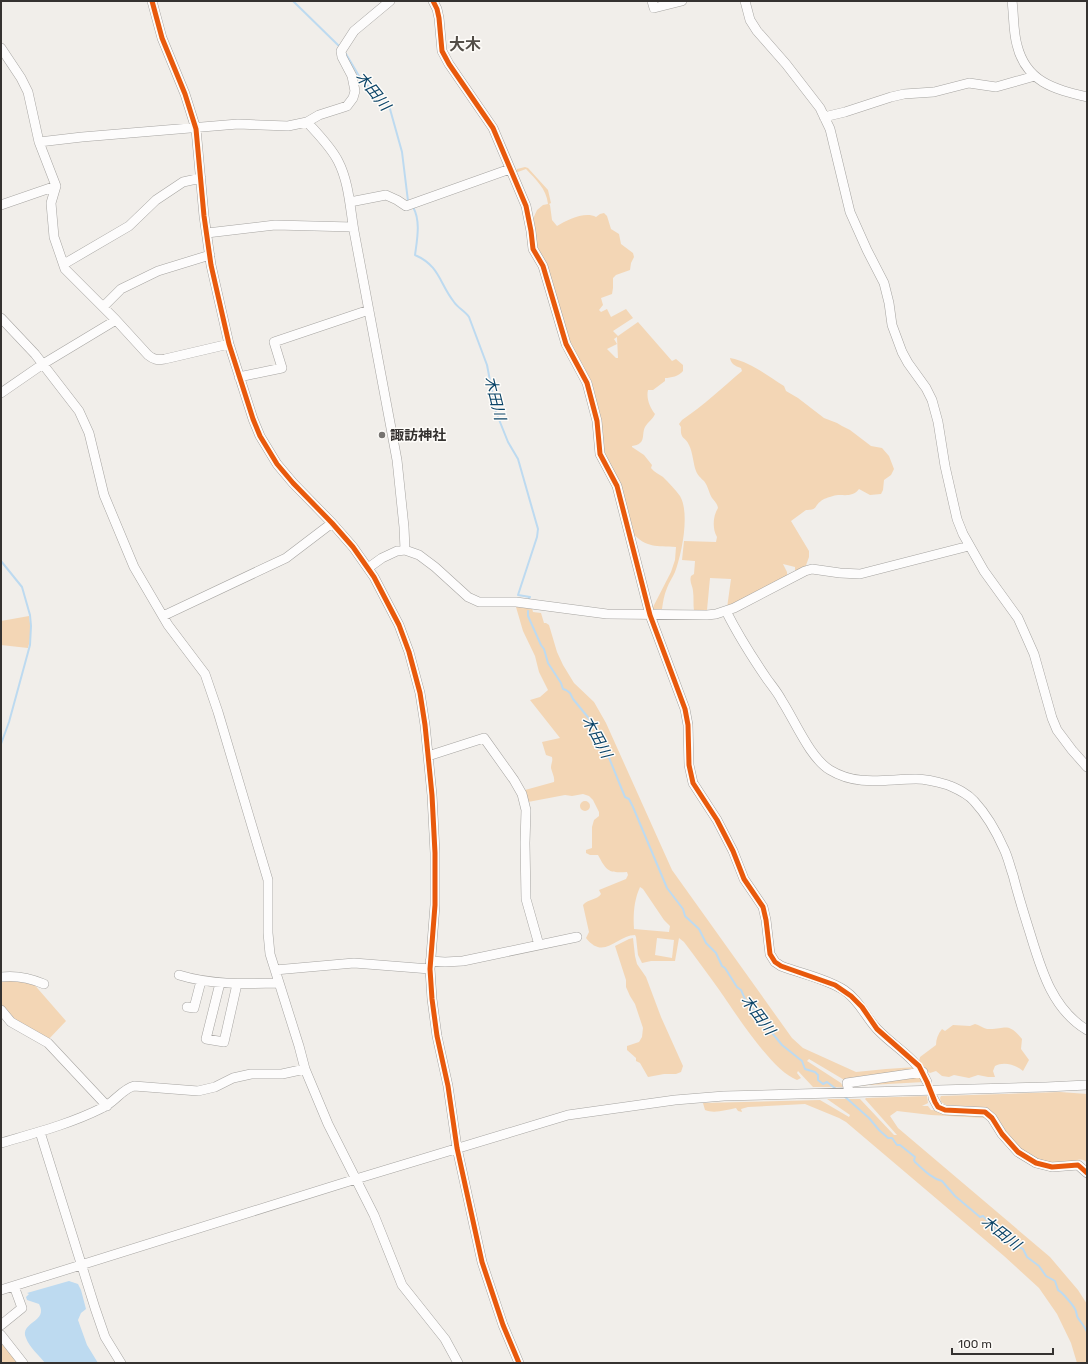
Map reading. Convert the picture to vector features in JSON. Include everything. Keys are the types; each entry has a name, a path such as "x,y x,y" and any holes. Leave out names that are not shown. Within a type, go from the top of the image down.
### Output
{"street":[{"path":"152,1 162,38 185,94 196,128 206,233 218,300 229,344 253,419 260,436 277,464 293,483 332,523 353,547 368,568 386,598 399,625 409,652 420,693 432,795 435,853 435,905 430,965 432,999 437,1036 448,1086 457,1148 482,1262 503,1325 519,1363"},
{"path":"39,142 238,124 288,126 307,122 320,115 347,106 353,98 355,91 352,76 342,57 341,51 354,31 390,1"},
{"path":"433,1 439,18 442,51 449,64 493,128 526,206 533,249 544,266 566,344 589,389 597,421 600,454 617,486 650,615 685,709 688,726 689,765 693,783 717,820 744,879 763,907 770,954 781,966 810,975 844,990 857,1002 877,1029 914,1061 927,1082"},
{"path":"652,1 654,8 682,1"},
{"path":"744,1 750,20 757,31 786,64 820,108 830,129 850,212 867,250 884,282 892,325 902,352 926,388 932,400 938,422 945,466 957,519 969,546 984,571 1018,618 1034,654 1052,718 1057,730 1087,767"},
{"path":"1012,1 1017,45 1025,66 1035,76 1050,86 1064,92 1087,97"},
{"path":"1,48 21,78 28,92 39,142 56,186 51,203 53,230 65,269 116,320 148,355 154,359 158,360 229,344"},
{"path":"824,117 898,95 934,92 969,83 996,87 1035,76"},
{"path":"307,122 337,159 342,169 350,202 353,227 397,460 406,550"},
{"path":"350,202 386,195 406,206 510,169"},
{"path":"64,264 129,226 156,200 183,182 201,178"},
{"path":"1,205 56,186"},
{"path":"206,233 274,225 353,227"},
{"path":"103,307 121,289 158,271 210,254"},
{"path":"239,377 282,368 274,342 369,310"},
{"path":"1,318 35,354 75,406 86,424 104,495 134,567 168,624 203,669 218,712 268,880 268,933 270,954 305,1069 328,1124 374,1215 402,1285 445,1339 458,1363"},
{"path":"1,393 43,364 116,320"},
{"path":"163,616 286,558 332,523"},
{"path":"368,568 382,558 398,551 406,550 419,555 435,567 468,597 479,602 516,602 607,614 706,615 726,611 805,571 812,569 860,574 969,546"},
{"path":"726,611 742,641 781,699 810,748 829,770 859,781 875,782 916,779 931,780 958,789 974,800 996,833 1005,850 1044,976 1058,1003 1070,1017 1087,1030"},
{"path":"428,756 484,738 514,780 522,794 526,810 526,899 539,945"},
{"path":"275,970 354,963 430,965 463,960 577,937"},
{"path":"179,975 201,981 237,984 279,983"},
{"path":"1,977 13,976 32,979 44,984"},
{"path":"187,1007 194,1008 201,981"},
{"path":"220,982 206,1039 224,1042 237,984"},
{"path":"1,1010 12,1022 48,1043 107,1106"},
{"path":"1,1143 40,1132 77,1119 107,1106 129,1088 134,1086 198,1091 215,1087 233,1078 251,1074 282,1074 305,1069"},
{"path":"849,1092 848,1083 922,1072"},
{"path":"1,1290 356,1178 568,1114 675,1100 724,1096 1087,1085"},
{"path":"933,1098 938,1107 945,1110 985,1112 1018,1152 1036,1163 1052,1167 1078,1165 1087,1173"},
{"path":"40,1132 105,1337 121,1363"},
{"path":"1,1325 22,1308 14,1286"},
{"path":"1,1336 23,1363"}],"shaded area":[{"path":"525,167 528,168 548,190 551,203 549,204 552,220 557,226 581,216 592,215 596,217 604,213 607,216 611,229 619,234 621,244 633,253 634,257 630,270 616,275 613,278 612,294 601,298 603,305 599,310 601,312 607,309 611,317 626,309 633,318 613,331 618,336 638,322 672,361 676,359 683,365 683,371 679,374 665,378 665,381 653,390 648,390 649,403 655,414 645,427 642,441 637,445 632,446 644,455 652,465 651,468 655,472 663,477 674,488 683,503 685,523 682,544 675,572 665,593 662,609 652,609 671,572 675,560 676,547 647,544 632,533 602,462 598,461 595,430 590,404 537,252 532,221 537,210 543,205 548,204 547,198 540,185 526,169 515,173 517,169","holes":["617,337 618,358 616,358 607,349 617,344 614,339"]},
{"path":"730,358 758,369 784,386 786,391 798,398 824,418 850,430 871,446 882,448 889,456 894,469 891,475 884,480 881,494 870,495 859,489 850,495 836,495 822,500 814,508 806,510 791,521 809,551 809,557 805,568 798,571 795,570 795,567 783,564 787,572 787,576 727,608 731,579 710,578 707,610 703,613 694,611 693,589 690,580 691,576 694,574 695,561 682,560 684,541 716,542 717,537 714,530 714,522 718,508 704,481 697,473 690,448 682,436 681,427 679,424 742,371 741,368 732,363"},
{"path":"516,607 532,608 533,612 541,613 544,623 549,625 557,652 563,665 574,683 594,702 606,723 672,870 792,1038 803,1048 856,1072 916,1067 918,1070 846,1081 809,1059 807,1061 841,1083 843,1087 813,1087 798,1071 797,1073 801,1078 797,1080 787,1075 766,1054 684,942 679,938 675,961 651,961 642,963 638,955 635,935 628,936 605,947 599,947 586,938 589,932 583,905 599,896 601,894 599,890 626,879 628,875 627,872 612,872 606,868 598,855 590,855 586,853 586,850 592,848 592,827 594,820 599,816 599,812 593,800 589,796 583,794 572,796 565,795 528,802 525,790 554,782 551,768 552,757 546,755 542,742 560,738 530,700 540,697 548,690 539,672 535,656 523,631","holes":["640,887 670,926 669,932 634,929 634,908","657,938 674,940 672,958 655,955"]},
{"path":"29,616 30,640 28,648 1,645 1,621"},
{"path":"583,801 587,801 589,802 589,810 583,811 580,808 580,804"},
{"path":"633,938 637,964 646,977 661,1017 683,1066 681,1072 676,1074 664,1074 648,1077 640,1063 636,1061 636,1058 627,1050 627,1046 639,1042 642,1037 643,1028 635,1004 626,987 626,980 615,946"},
{"path":"1,980 32,982 66,1021 47,1041 13,1018 2,1006"},
{"path":"975,1024 987,1029 1009,1028 1017,1033 1022,1039 1021,1049 1029,1060 1023,1071 1013,1065 1002,1064 995,1066 993,1071 995,1077 978,1075 969,1078 954,1075 949,1077 942,1076 936,1071 930,1073 926,1071 919,1061 920,1057 936,1045 939,1033 942,1029 945,1031 953,1025 970,1026"},
{"path":"919,1076 924,1082 852,1086"},
{"path":"1060,1092 1087,1094 1087,1163 1083,1160 1077,1160 1071,1164 1029,1162 989,1110 981,1107 946,1105 941,1102 940,1098 941,1096"},
{"path":"927,1096 928,1103 922,1106 928,1106 931,1110 981,1114 986,1118 931,1115 897,1111 890,1116 898,1128 1050,1257 1078,1290 1087,1304 1087,1363 1077,1363 1071,1343 1057,1314 1039,1288 1004,1256 846,1122 805,1104 748,1107 741,1109 742,1112 738,1111 736,1108 712,1112 705,1110 703,1103 820,1100 849,1117 850,1115 827,1099 860,1099 894,1135 897,1135 865,1099"},
{"path":"3,1344 18,1363 1,1363 1,1346"}],"water":[{"path":"69,1281 78,1284 81,1290 86,1309 81,1313 78,1320 87,1345 98,1363 45,1363 27,1341 25,1333 26,1328 40,1315 41,1310 39,1304 27,1300 26,1297 29,1294 27,1293"}],"waterway":[{"name":"木田川","path":"293,1 340,47"},
{"name":"木田川","path":"346,54 362,81 379,95 390,109 402,152 408,201"},
{"name":"木田川","path":"413,207 418,224 415,255 430,264 454,302 469,317 487,365 496,412 508,442 518,459 538,529 537,537 518,595 530,597 529,598"},
{"path":"1,561 22,587 30,615 31,626 30,645 9,722 1,744"},
{"name":"木田川","path":"528,611 528,616 544,649 548,663 561,683 563,689 570,693 597,731 598,738 603,743 625,797 629,799 633,807 667,888 683,909 685,916 699,929 706,943 716,953 722,966 725,968 737,987 741,990 745,999 762,1018 764,1023 782,1045 802,1061 805,1069 815,1072 818,1075 818,1080 823,1084 827,1082 836,1089"},
{"name":"木田川","path":"844,1096 869,1118 888,1138 892,1138 897,1145 900,1145 915,1157 915,1162 925,1171 934,1178 942,1181 955,1196 980,1217 983,1216 998,1233 1003,1234 1015,1245 1023,1249 1027,1257 1039,1266 1046,1276 1055,1281 1058,1290 1074,1307 1077,1317 1087,1332"}],"cycle path":[{"path":"152,1 162,38 185,94 196,129 204,216 211,265 229,344 253,419 260,436 277,464 353,547 374,577 399,625 409,652 420,693 425,725 432,795 435,853 435,905 430,969 437,1036 448,1086 457,1148 482,1262 503,1325 519,1363"},
{"path":"433,1 439,18 442,51 449,64 493,128 526,206 533,249 543,266 566,344 587,383 597,421 600,454 617,486 650,615 685,709 688,725 689,765 693,783 717,820 733,851 744,879 763,907 770,954 775,962 781,966 835,985 851,996 862,1007 877,1029 919,1066 938,1107 945,1110 985,1112 992,1118 1002,1134 1018,1152 1036,1163 1052,1167 1078,1165 1087,1173"}],"place":[{"name":"諏訪神社","path":"382,435"}],"district":[{"name":"大木","path":"465,44"}]}
